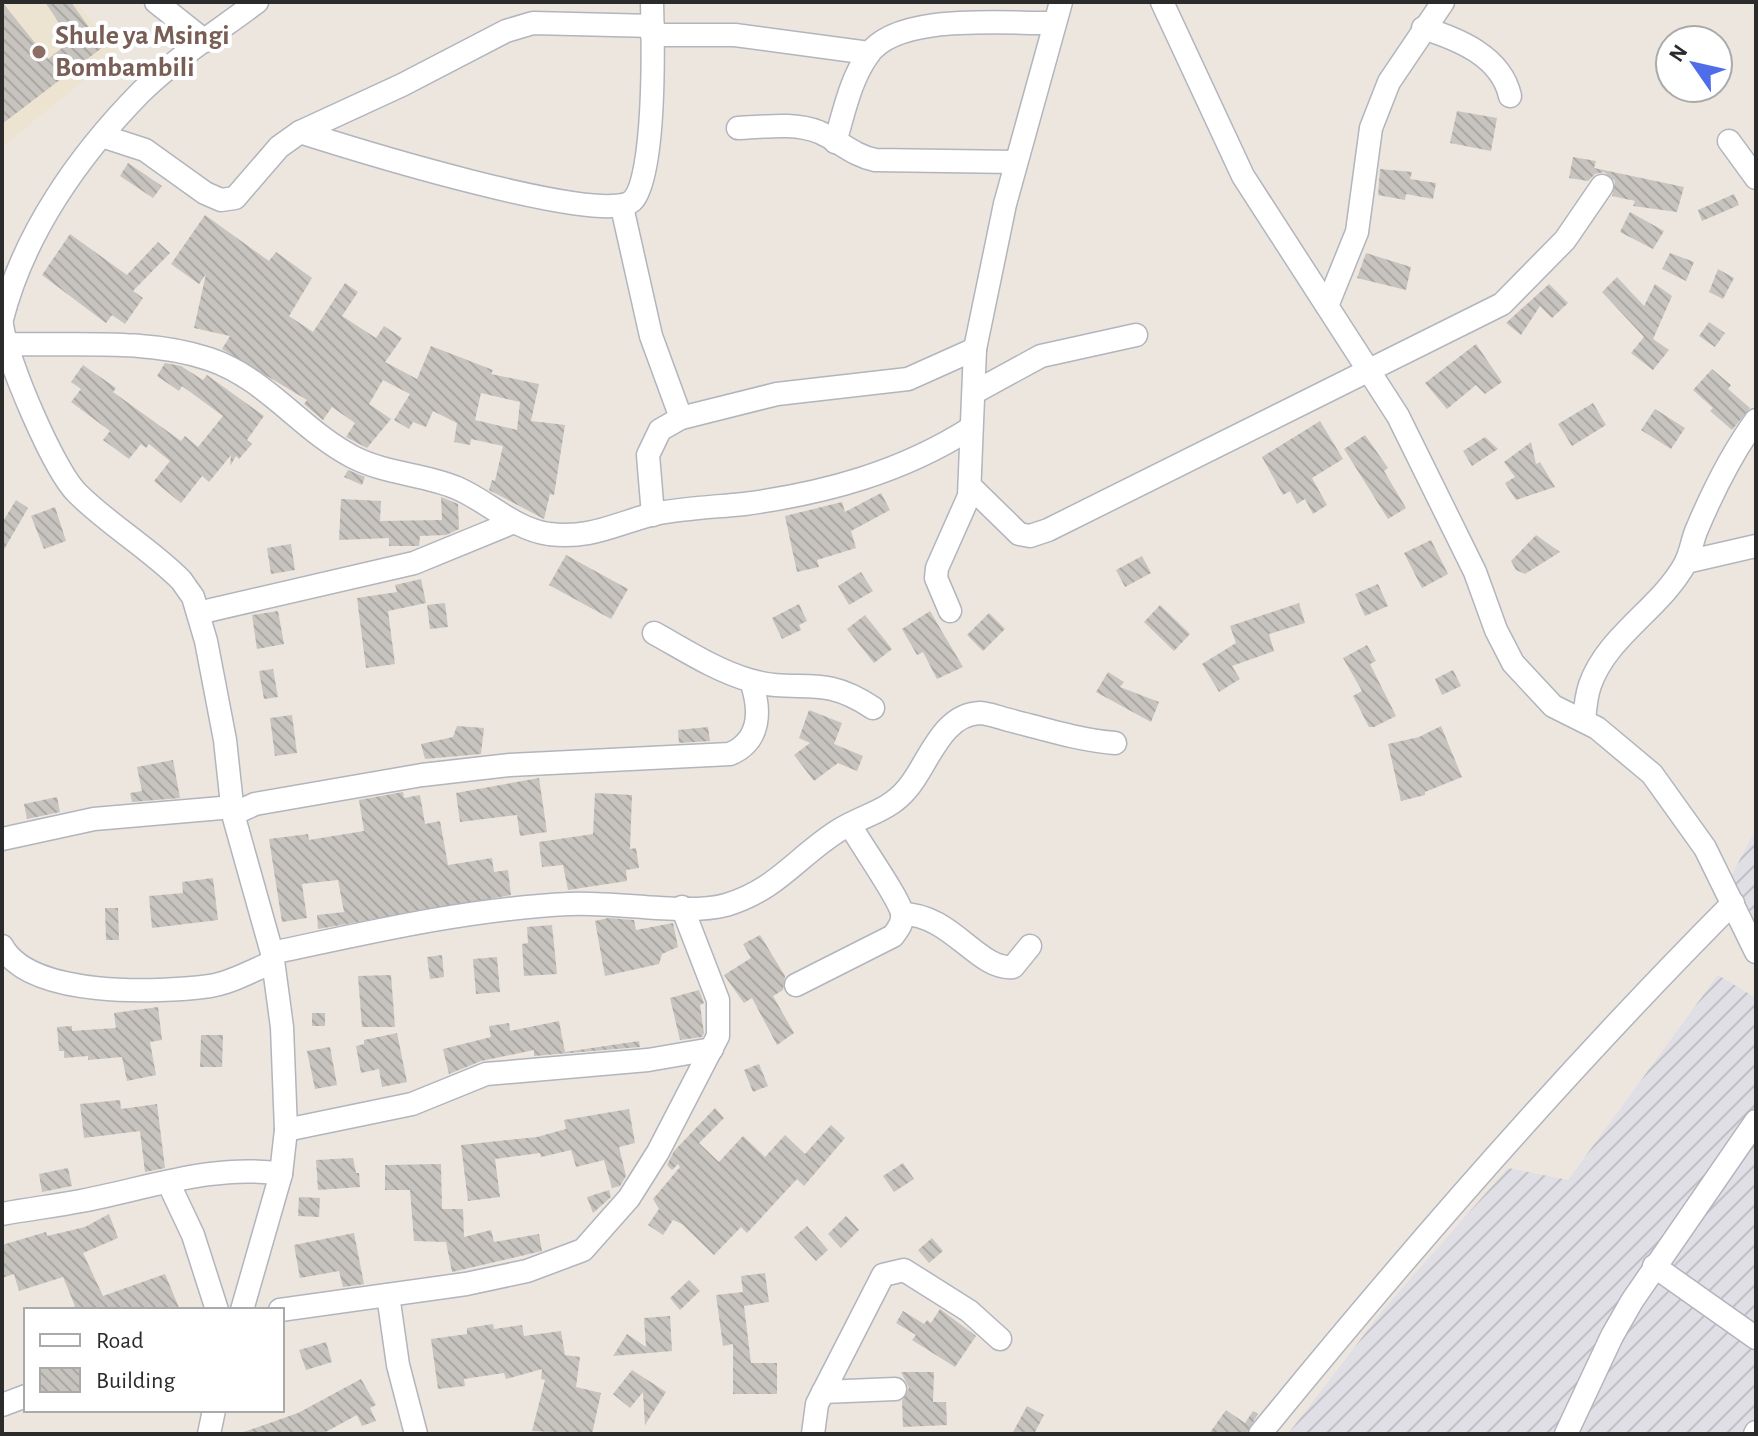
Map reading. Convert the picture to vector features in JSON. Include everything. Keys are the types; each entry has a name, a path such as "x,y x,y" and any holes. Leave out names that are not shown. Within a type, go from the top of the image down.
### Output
{"street":[{"path":"156,2 205,41"},
{"path":"2,319 10,288 36,230 102,136 142,91 257,2"},
{"path":"300,132 494,186 602,208 622,207 634,200 642,181 652,114 652,2"},
{"path":"1162,2 1243,176 1398,416 1430,478 1513,663 1553,706 1584,721 1627,749 1652,774 1705,848 1756,952"},
{"path":"1327,306 1357,232 1371,128 1389,82 1443,2"},
{"path":"835,142 852,85 869,53 891,35 935,25 1057,12 1015,162 975,349 970,486 966,507 948,537 936,578 950,611"},
{"path":"102,136 145,150 205,193 221,200 235,198 279,147 300,132 402,85 506,31 533,23 735,35 869,53"},
{"path":"1423,28 1450,36 1489,59 1510,96"},
{"path":"738,128 793,125 818,132 857,156 875,160 1015,162"},
{"path":"1729,141 1756,178"},
{"path":"970,486 1005,524 1019,534 1030,536 1250,432 1502,304 1565,240 1602,186"},
{"path":"622,207 641,300 681,418"},
{"path":"243,1308 281,1174 286,1130 282,1027 272,958 233,811 225,740 198,613 193,597 164,563 74,491 25,397 3,335 163,348 208,359 234,369 265,389 353,457 456,488 514,522 546,533 586,536 653,515 747,503 866,480 934,452 971,428"},
{"path":"975,392 1041,356 1136,335"},
{"path":"653,515 648,455 660,430 681,418 777,394 908,379 975,349"},
{"path":"1584,721 1588,688 1596,671 1611,648 1666,592 1686,562 1696,530 1733,454 1756,420"},
{"path":"198,613 414,563 514,522"},
{"path":"1686,562 1756,546"},
{"path":"654,633 714,666 751,681 834,687 873,708"},
{"path":"2,839 94,819 233,811 255,804 422,775 510,765 730,754 746,748 756,730 756,695 751,681"},
{"path":"2,946 8,958 26,971 60,985 212,986 272,958 414,923 570,904 724,905 780,879 850,825 895,802 908,788 940,737 962,718 980,713 1078,738 1115,743"},
{"path":"850,825 902,914"},
{"path":"1260,1434 1427,1234 1654,983 1733,903"},
{"path":"284,1309 527,1271 583,1250 629,1198 712,1049 720,1027 718,1000 682,907"},
{"path":"902,914 933,919 996,966 1013,967 1030,946"},
{"path":"796,985 893,936 902,914"},
{"path":"286,1130 412,1104 486,1074 648,1060 712,1049"},
{"path":"1566,1434 1612,1336 1654,1266 1756,1121"},
{"path":"2,1214 168,1182 258,1170 281,1174"},
{"path":"168,1182 193,1235 216,1308"},
{"path":"1654,1266 1756,1338"},
{"path":"813,1434 817,1404 873,1289 883,1275 893,1270 904,1270 946,1295 1000,1339"},
{"path":"388,1295 398,1365 416,1434"},
{"path":"823,1392 895,1389"},
{"path":"2,1405 24,1397"},
{"path":"209,1434 214,1412"}],"shaded area":[{"path":"2,2 76,2 117,53 2,147"},
{"path":"1756,829 1756,952 1727,884"},
{"path":"1718,975 1756,998 1756,1434 1288,1434 1383,1310 1508,1168 1568,1180"}],"building":[{"path":"2,2 48,59 71,41 45,2 71,2 103,47 2,124"},
{"path":"1457,111 1497,118 1491,151 1450,143"},
{"path":"1573,157 1596,161 1594,168 1684,187 1677,212 1633,206 1635,201 1612,196 1615,181 1604,172 1595,174 1588,181 1569,178"},
{"path":"128,163 162,186 153,198 120,176"},
{"path":"1380,169 1412,172 1410,179 1436,183 1433,199 1406,194 1405,200 1378,195"},
{"path":"1734,194 1739,205 1702,221 1698,210"},
{"path":"1630,212 1664,231 1653,249 1620,232"},
{"path":"205,215 269,261 276,252 312,278 289,316 313,332 345,283 358,292 342,316 376,338 384,326 402,338 385,362 417,379 431,346 493,370 491,374 539,384 531,421 565,425 554,495 550,494 544,519 489,490 492,480 495,481 503,446 471,439 470,445 454,442 457,423 433,411 426,427 413,422 409,429 394,420 410,394 383,380 369,404 391,419 367,448 346,437 355,423 332,407 323,420 304,404 307,400 222,349 230,336 194,328 206,274 199,284 171,264","holes":["481,393 520,402 517,430 475,420"]},
{"path":"70,234 127,275 158,242 170,253 133,291 143,298 125,324 112,315 106,323 42,275"},
{"path":"1366,253 1411,267 1406,290 1357,278"},
{"path":"1670,253 1694,262 1686,281 1662,269"},
{"path":"1718,269 1734,278 1723,299 1709,292"},
{"path":"1617,277 1644,306 1655,284 1672,296 1653,339 1669,350 1653,370 1631,353 1644,337 1602,292"},
{"path":"1549,284 1568,303 1552,318 1540,306 1521,335 1506,323"},
{"path":"1709,322 1725,333 1715,347 1699,336"},
{"path":"1476,344 1502,382 1485,394 1476,385 1447,409 1425,383"},
{"path":"165,363 181,366 203,380 207,375 264,416 247,440 252,444 239,459 236,456 230,466 231,455 209,482 202,476 181,503 154,481 170,461 149,444 146,448 141,444 129,459 103,440 110,431 71,402 81,389 71,382 83,365 116,388 113,392 181,441 185,436 198,447 223,416 182,386 179,391 157,376"},
{"path":"1712,369 1731,385 1728,389 1750,408 1732,430 1710,411 1713,408 1693,390"},
{"path":"1593,403 1606,425 1572,446 1558,424"},
{"path":"1655,409 1685,428 1671,449 1641,430"},
{"path":"1320,421 1343,459 1312,478 1327,505 1313,514 1305,499 1297,504 1290,491 1283,495 1262,457"},
{"path":"1365,435 1388,468 1384,471 1406,508 1388,519 1344,449"},
{"path":"1485,437 1498,449 1472,466 1463,451"},
{"path":"1531,442 1536,464 1540,462 1555,487 1516,500 1505,483 1515,477 1504,462"},
{"path":"348,470 365,477 362,485 344,477"},
{"path":"881,493 890,510 851,531 856,548 817,560 819,567 797,572 785,516 842,502 845,512"},
{"path":"441,497 458,504 459,529 446,535 420,536 419,546 389,546 389,538 339,540 341,499 381,501 380,521 442,520"},
{"path":"16,500 28,508 2,553 2,523"},
{"path":"55,507 66,541 44,549 31,516"},
{"path":"1536,535 1560,552 1525,574 1516,570 1511,561"},
{"path":"1431,540 1448,574 1422,588 1404,553"},
{"path":"291,544 295,570 271,574 267,548"},
{"path":"566,555 628,589 611,619 549,585"},
{"path":"1142,556 1151,573 1125,587 1116,570"},
{"path":"861,572 873,591 849,605 838,586"},
{"path":"421,579 426,603 388,611 395,664 366,668 357,598 397,592 395,585"},
{"path":"1378,584 1388,606 1365,616 1355,594"},
{"path":"445,603 448,627 430,629 427,605"},
{"path":"1299,603 1305,623 1269,634 1274,651 1232,666 1240,679 1219,692 1202,664 1236,643 1230,626"},
{"path":"799,604 807,621 799,625 801,630 782,639 772,618"},
{"path":"1160,605 1190,634 1174,651 1144,622"},
{"path":"278,611 284,644 257,649 252,615"},
{"path":"930,611 963,667 937,679 923,652 917,655 902,629"},
{"path":"989,613 1005,629 983,651 967,635"},
{"path":"865,615 892,649 874,663 847,629"},
{"path":"1367,645 1376,661 1370,664 1396,716 1374,727 1369,727 1353,696 1362,691 1343,658"},
{"path":"273,669 278,697 264,699 259,671"},
{"path":"1453,670 1461,686 1442,695 1435,679"},
{"path":"1108,672 1124,682 1120,687 1159,702 1151,722 1096,692"},
{"path":"809,710 842,723 834,744 863,756 857,771 838,763 814,781 794,755 810,743 799,738"},
{"path":"292,715 297,753 275,756 270,718"},
{"path":"457,726 484,728 481,754 425,759 421,744 453,737"},
{"path":"1441,726 1462,777 1425,792 1425,795 1401,801 1388,744 1419,737"},
{"path":"708,727 710,741 679,743 678,730"},
{"path":"173,760 180,798 132,802 130,793 142,791 137,767"},
{"path":"539,778 547,832 520,836 517,815 460,822 456,793"},
{"path":"403,792 404,798 420,795 425,824 440,821 448,865 492,858 494,872 508,870 511,895 318,929 317,915 344,912 338,880 302,884 307,918 282,922 269,839 308,834 309,840 364,831 359,800"},
{"path":"595,793 632,795 630,849 636,848 639,868 626,870 627,881 568,890 563,865 542,867 539,842 593,834"},
{"path":"57,797 60,812 27,819 24,804"},
{"path":"213,878 218,920 152,928 149,896 183,893 182,882"},
{"path":"105,908 118,908 119,940 106,940"},
{"path":"608,918 634,920 636,930 673,923 678,947 662,954 659,964 605,976 595,921"},
{"path":"552,925 557,974 524,976 522,944 528,943 527,927"},
{"path":"760,935 785,976 783,990 773,996 794,1033 777,1045 752,998 744,1003 724,975 751,958 743,944"},
{"path":"442,955 444,977 430,979 427,957"},
{"path":"497,957 500,992 476,994 473,959"},
{"path":"391,975 395,1027 362,1027 358,976"},
{"path":"699,990 704,1003 700,1005 704,1033 702,1037 680,1040 670,998"},
{"path":"158,1007 162,1040 150,1042 156,1075 127,1081 122,1057 88,1060 88,1056 64,1058 64,1051 59,1051 57,1027 72,1026 72,1031 116,1028 114,1013"},
{"path":"312,1013 325,1013 325,1026 312,1026"},
{"path":"559,1021 565,1052 639,1041 640,1047 534,1056 534,1050 481,1061 449,1074 443,1049 491,1037 489,1026 509,1023 510,1031"},
{"path":"397,1033 407,1082 382,1087 379,1069 361,1073 356,1046 364,1044 364,1040"},
{"path":"201,1035 223,1035 222,1067 200,1067"},
{"path":"330,1047 337,1085 315,1089 307,1051"},
{"path":"759,1064 768,1086 753,1092 744,1070"},
{"path":"120,1100 121,1109 157,1104 165,1168 145,1172 140,1131 84,1138 80,1104"},
{"path":"715,1108 724,1118 699,1143 719,1162 743,1136 765,1157 785,1135 805,1154 831,1125 845,1138 804,1186 797,1179 747,1233 741,1227 714,1255 682,1224 673,1220 663,1235 648,1225 659,1209 653,1199 680,1167 678,1164 672,1170 667,1165 674,1151"},
{"path":"629,1109 635,1143 619,1147 626,1176 620,1186 612,1188 604,1160 576,1167 571,1150 541,1157 540,1153 495,1159 500,1197 468,1201 461,1145 537,1137 566,1129 564,1120"},
{"path":"353,1158 360,1187 318,1190 316,1160"},
{"path":"903,1163 914,1179 894,1192 883,1176"},
{"path":"441,1164 442,1209 463,1209 464,1237 491,1230 494,1242 539,1234 542,1251 452,1272 446,1242 414,1241 410,1190 385,1190 385,1165"},
{"path":"68,1168 72,1186 42,1192 39,1174"},
{"path":"609,1190 611,1197 593,1213 587,1197"},
{"path":"299,1197 320,1198 319,1217 298,1216"},
{"path":"109,1214 118,1238 83,1253 103,1296 165,1274 179,1308 72,1308 75,1306 63,1277 19,1291 14,1274 2,1278 2,1245 46,1232 47,1236 85,1227"},
{"path":"846,1216 859,1230 841,1248 828,1234"},
{"path":"807,1226 828,1250 816,1261 794,1237"},
{"path":"354,1233 364,1284 343,1287 339,1271 300,1278 294,1245"},
{"path":"932,1238 943,1251 929,1263 918,1250"},
{"path":"765,1273 769,1302 744,1306 751,1363 777,1363 777,1394 733,1394 733,1344 723,1346 716,1295 743,1292 741,1276"},
{"path":"689,1280 700,1291 680,1310 670,1298"},
{"path":"940,1309 976,1336 955,1367 912,1340 916,1335 896,1323 903,1311 924,1324 927,1320 931,1323"},
{"path":"670,1316 672,1351 613,1356 627,1334 646,1347 644,1318"},
{"path":"493,1324 494,1329 522,1325 524,1336 561,1331 565,1355 580,1357 576,1387 601,1393 592,1434 532,1431 545,1380 541,1379 542,1369 506,1379 504,1373 464,1379 465,1386 438,1389 431,1339 467,1334 467,1328"},
{"path":"326,1342 332,1362 306,1370 299,1350"},
{"path":"632,1370 666,1392 645,1425 643,1392 630,1408 613,1394"},
{"path":"901,1372 934,1372 933,1402 946,1402 947,1425 903,1427 902,1401 909,1388"},
{"path":"361,1379 376,1405 370,1408 376,1421 362,1426 357,1415 322,1434 238,1434 298,1413"},
{"path":"1027,1406 1044,1415 1034,1434 1012,1434"},
{"path":"1226,1410 1245,1423 1253,1411 1258,1414 1246,1434 1209,1434"}],"place":[{"name":"Shule ya Msingi Bombambili","path":"39,52"}]}
